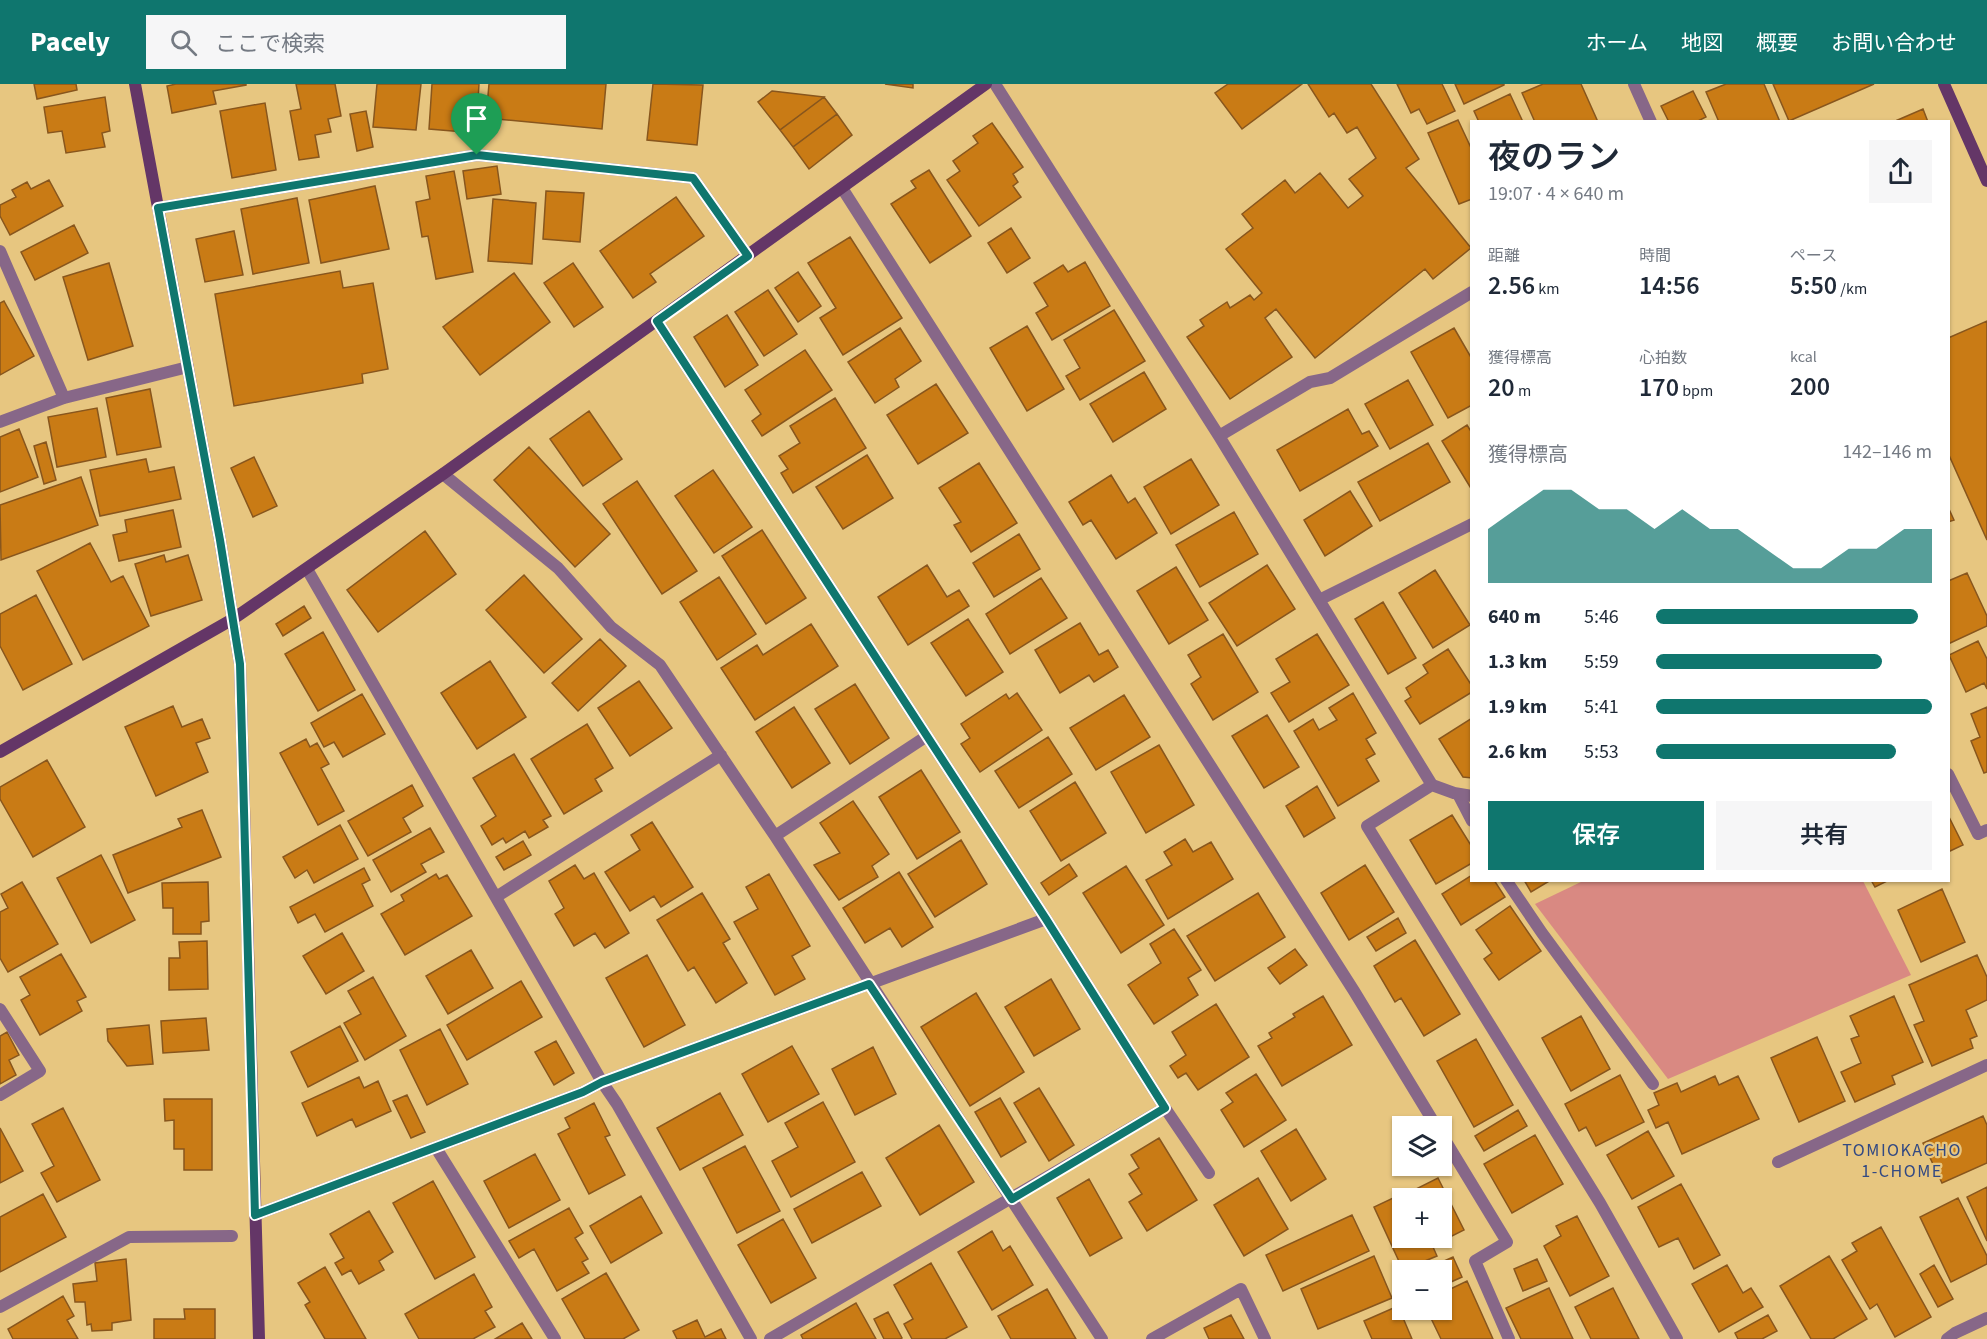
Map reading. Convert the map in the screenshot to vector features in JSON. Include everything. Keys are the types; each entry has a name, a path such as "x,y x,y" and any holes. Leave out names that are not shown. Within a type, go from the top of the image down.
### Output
{"street":[{"path":"135,84 240,664 259,1339"},
{"path":"0,750 233,619 443,474 987,84"},
{"path":"995,84 1218,436 1432,785 1470,796"},
{"path":"1634,84 1650,120"},
{"path":"1944,84 1987,181"},
{"path":"158,208 477,155 693,178 748,256"},
{"path":"842,188 1347,981 1430,1116"},
{"path":"0,251 64,398"},
{"path":"1218,436 1310,381 1330,378 1470,293"},
{"path":"657,321 1209,1173"},
{"path":"0,422 64,398 188,368"},
{"path":"443,474 558,568 611,627 660,665 775,836 869,984 1102,1339"},
{"path":"1319,600 1470,525"},
{"path":"307,569 751,1339"},
{"path":"775,836 927,736"},
{"path":"496,897 721,755"},
{"path":"1950,778 1978,834 1987,830"},
{"path":"1432,785 1367,826 1600,1203 1677,1339"},
{"path":"1458,794 1470,817"},
{"path":"1507,882 1653,1084"},
{"path":"255,1215 583,1092 602,1082 1046,919"},
{"path":"0,1009 40,1071 0,1095"},
{"path":"1778,1162 1987,1065"},
{"path":"770,1339 1165,1108"},
{"path":"436,1148 555,1339"},
{"path":"1452,1151 1507,1242 1475,1261 1509,1339"},
{"path":"0,1306 129,1237 232,1236"},
{"path":"1152,1339 1241,1289 1265,1339"},
{"path":"1947,1339 1987,1318"}],"shaded area":[{"path":"1581,882 1864,882 1911,975 1668,1079 1535,904"}],"building":[{"path":"34,84 76,84 77,90 37,99"},
{"path":"176,84 246,85 213,91 216,104 172,113 167,86"},
{"path":"296,84 335,84 341,116 328,119 331,132 315,135 319,157 299,160 290,111 301,109"},
{"path":"377,84 421,84 416,130 373,127"},
{"path":"432,84 479,84 476,133 429,129"},
{"path":"489,84 606,84 602,129 486,118"},
{"path":"653,84 703,85 697,145 647,140"},
{"path":"885,84 913,84 913,88"},
{"path":"1228,84 1302,84 1242,129 1215,93"},
{"path":"1308,84 1371,84 1419,159 1406,168 1470,249 1433,279 1425,269 1315,358 1276,309 1265,318 1292,357 1230,399 1187,337 1204,326 1200,320 1227,302 1230,308 1250,295 1254,300 1262,293 1226,249 1253,228 1242,214 1285,180 1295,193 1320,173 1348,208 1363,196 1349,179 1376,158 1357,127 1347,133 1334,113 1329,117"},
{"path":"1397,84 1442,84 1455,111 1427,124 1419,109 1411,113"},
{"path":"1455,84 1504,84 1504,85 1464,104"},
{"path":"1543,84 1581,84 1597,120 1534,120 1522,93"},
{"path":"1726,84 1764,84 1779,120 1718,120 1706,92"},
{"path":"1773,84 1874,84 1791,120 1789,120"},
{"path":"772,91 824,97 780,130 758,102"},
{"path":"1693,91 1706,117 1700,120 1668,120 1661,106"},
{"path":"1510,94 1522,120 1478,120 1474,111"},
{"path":"105,97 110,131 102,133 105,147 66,153 62,131 48,133 44,107"},
{"path":"824,97 837,114 793,147 780,130"},
{"path":"265,103 276,170 232,178 220,111"},
{"path":"1923,109 1927,120 1898,120"},
{"path":"366,111 373,147 357,151 350,114"},
{"path":"837,114 852,135 809,169 793,147"},
{"path":"1458,120 1470,146 1470,200 1459,204 1428,133"},
{"path":"992,123 1023,167 1013,174 1018,182 1013,186 1021,197 979,226 947,180 960,171 953,161 978,143 973,136"},
{"path":"497,166 501,194 467,199 463,171"},
{"path":"929,170 971,236 930,263 891,204 916,188 911,181"},
{"path":"454,171 473,272 436,279 428,236 422,237 416,202 430,199 426,176"},
{"path":"49,180 63,206 10,235 0,216 0,205 16,197 12,190 27,182 31,189"},
{"path":"375,186 389,249 321,263 309,200"},
{"path":"546,191 584,193 580,242 543,239"},
{"path":"676,197 704,236 650,274 656,282 633,298 600,251"},
{"path":"297,198 309,263 253,274 241,209"},
{"path":"493,199 536,203 532,264 488,261"},
{"path":"74,225 88,253 35,280 21,252"},
{"path":"1011,228 1030,258 1007,273 988,243"},
{"path":"234,231 243,275 205,282 196,239"},
{"path":"850,237 902,318 843,355 820,318 836,308 808,263"},
{"path":"1085,262 1110,306 1052,340 1036,313 1048,306 1034,283 1063,265 1068,272"},
{"path":"109,263 133,346 88,360 63,277"},
{"path":"573,263 603,307 574,327 544,283"},
{"path":"340,271 343,288 373,283 388,369 362,374 363,383 234,406 215,294"},
{"path":"798,272 821,306 798,322 775,288"},
{"path":"514,273 550,322 480,375 443,327"},
{"path":"768,290 797,334 764,356 735,312"},
{"path":"4,301 34,356 0,375 0,303"},
{"path":"1114,310 1145,361 1080,400 1066,376 1080,368 1064,340"},
{"path":"727,315 758,365 725,387 694,337"},
{"path":"1987,321 1987,540 1950,457 1950,337"},
{"path":"1027,326 1064,389 1027,411 990,348"},
{"path":"900,328 921,361 895,379 899,387 875,403 848,362"},
{"path":"1454,328 1470,356 1470,406 1448,418 1411,352"},
{"path":"805,350 832,390 762,436 752,421 761,414 745,390"},
{"path":"1144,372 1166,409 1113,442 1090,404"},
{"path":"1408,380 1433,425 1390,449 1365,404"},
{"path":"936,384 968,433 918,464 887,415"},
{"path":"150,389 161,447 117,455 106,398"},
{"path":"835,398 866,448 793,493 781,473 788,469 779,456 800,443 790,426"},
{"path":"97,408 106,457 57,467 48,417"},
{"path":"1348,409 1362,434 1369,431 1378,446 1300,491 1277,450"},
{"path":"589,411 622,459 583,486 550,439"},
{"path":"1467,425 1470,430 1470,487 1442,441"},
{"path":"19,429 38,477 0,492 0,437"},
{"path":"46,442 56,480 44,484 34,446"},
{"path":"1428,443 1450,482 1380,521 1358,482"},
{"path":"529,447 610,534 575,567 494,480"},
{"path":"867,455 893,498 843,529 816,487"},
{"path":"254,457 277,506 253,517 231,468"},
{"path":"146,459 149,472 174,467 181,499 100,516 90,470"},
{"path":"1191,459 1219,505 1171,534 1144,487"},
{"path":"979,463 1017,523 971,552 954,525 961,522 939,488"},
{"path":"713,470 752,527 714,553 675,496"},
{"path":"1111,475 1128,503 1135,498 1157,533 1116,559 1091,520 1083,525 1069,502"},
{"path":"81,477 98,525 1,560 0,505"},
{"path":"637,481 697,571 662,594 603,504"},
{"path":"1350,491 1372,526 1325,556 1304,520"},
{"path":"173,510 181,547 119,561 113,535 127,532 125,520"},
{"path":"1234,512 1258,554 1200,587 1176,545"},
{"path":"762,530 806,598 766,624 722,556"},
{"path":"425,531 456,574 378,632 347,590"},
{"path":"1019,534 1040,569 994,597 973,563"},
{"path":"90,543 111,582 123,576 149,626 83,660 37,571"},
{"path":"164,555 166,562 188,555 202,600 151,616 135,564"},
{"path":"927,565 947,597 959,590 969,606 908,645 878,597"},
{"path":"1267,565 1295,609 1237,646 1209,603"},
{"path":"1176,567 1208,620 1169,644 1137,591"},
{"path":"1435,570 1470,625 1433,648 1399,593"},
{"path":"1967,573 1987,616 1987,626 1950,643 1950,580"},
{"path":"524,575 582,639 544,673 486,610"},
{"path":"719,577 756,634 717,660 680,602"},
{"path":"1041,578 1067,618 1010,654 986,614"},
{"path":"36,595 72,664 23,690 0,646 0,614"},
{"path":"1383,602 1416,658 1388,674 1355,619"},
{"path":"304,606 311,618 283,636 276,624"},
{"path":"968,619 1003,672 966,696 931,643"},
{"path":"1080,623 1099,655 1108,650 1118,667 1094,682 1089,675 1060,693 1035,650"},
{"path":"811,624 838,666 755,720 721,668 757,645 763,655"},
{"path":"323,632 355,690 318,711 285,654"},
{"path":"1223,634 1258,692 1213,720 1191,684 1201,677 1188,655"},
{"path":"1317,634 1349,685 1289,722 1271,693 1290,682 1276,659"},
{"path":"600,639 626,666 578,711 552,683"},
{"path":"1978,641 1987,659 1987,689 1984,683 1966,692 1950,655"},
{"path":"1448,649 1470,683 1470,693 1420,724 1405,701 1411,697 1406,688 1428,673 1423,665"},
{"path":"490,661 526,717 477,749 441,693"},
{"path":"639,681 672,728 630,756 598,708"},
{"path":"855,684 889,738 850,764 815,709"},
{"path":"1017,693 1042,730 980,772 961,744 970,738 961,724 1006,694 1009,699"},
{"path":"1353,693 1376,733 1366,739 1375,754 1366,759 1379,781 1338,806 1294,731 1313,719 1319,730 1337,720 1329,708"},
{"path":"362,694 385,734 343,757 334,742 324,747 311,723"},
{"path":"1124,695 1150,737 1096,770 1070,728"},
{"path":"173,706 182,727 202,719 210,738 196,743 208,772 156,796 125,727"},
{"path":"794,707 830,763 792,788 756,732"},
{"path":"1987,707 1987,772 1984,773 1971,741 1980,737 1971,714"},
{"path":"1267,715 1299,767 1264,788 1232,736"},
{"path":"1470,719 1470,778 1463,777 1439,739"},
{"path":"587,724 613,768 595,779 602,791 564,814 531,759"},
{"path":"1048,737 1072,774 1019,808 995,771"},
{"path":"306,739 310,747 317,743 329,764 321,768 344,811 318,825 280,753"},
{"path":"1159,745 1194,805 1146,833 1111,772"},
{"path":"514,754 551,816 543,820 548,827 529,838 525,831 506,843 503,838 492,845 481,826 496,816 473,778"},
{"path":"47,760 85,827 33,857 0,799 0,787"},
{"path":"921,770 960,832 917,859 879,797"},
{"path":"1075,782 1106,833 1061,861 1030,811"},
{"path":"412,785 423,806 403,818 411,832 368,856 348,821"},
{"path":"1317,786 1335,818 1304,837 1286,806"},
{"path":"853,801 889,854 872,866 878,877 839,900 814,865 840,853 820,823"},
{"path":"202,810 221,857 128,893 113,855 182,827 178,819"},
{"path":"1452,815 1470,844 1470,864 1436,884 1410,840"},
{"path":"1950,819 1963,845 1950,851"},
{"path":"652,822 693,887 661,907 654,896 630,911 605,872 640,850 631,835"},
{"path":"340,825 358,859 314,883 307,870 295,878 283,857"},
{"path":"430,828 444,852 421,864 426,872 391,892 373,860"},
{"path":"1185,839 1193,852 1211,842 1233,879 1168,919 1146,880 1172,865 1164,852"},
{"path":"961,840 987,884 935,917 908,874"},
{"path":"523,841 531,855 504,870 496,857"},
{"path":"101,855 135,920 91,943 57,878"},
{"path":"1069,864 1077,876 1049,895 1041,883"},
{"path":"575,865 584,879 594,873 629,933 605,948 595,933 574,946 555,914 564,908 549,881"},
{"path":"1365,865 1394,912 1349,940 1321,893"},
{"path":"1126,866 1164,925 1121,953 1083,893"},
{"path":"364,868 370,880 362,884 373,906 325,932 315,914 298,923 290,907"},
{"path":"899,872 933,927 902,947 890,928 865,943 843,908"},
{"path":"436,874 439,879 447,875 472,916 405,955 381,914 404,901 401,895"},
{"path":"769,874 810,946 792,956 805,979 775,995 734,922 758,909 746,887"},
{"path":"1470,876 1470,882 1495,882 1505,897 1461,925 1442,894"},
{"path":"22,882 58,944 8,972 0,958 0,912 8,908 1,894"},
{"path":"208,882 209,921 201,922 201,934 173,934 173,908 163,908 162,883"},
{"path":"1525,882 1548,882 1531,892"},
{"path":"1872,882 1885,882 1875,887"},
{"path":"1942,889 1965,942 1921,962 1898,910"},
{"path":"702,893 730,939 723,943 747,983 716,1003 694,967 688,971 657,920"},
{"path":"1258,893 1285,937 1215,981 1187,936"},
{"path":"1510,906 1541,951 1499,980 1484,959 1492,953 1476,930"},
{"path":"1398,918 1406,933 1376,951 1367,937"},
{"path":"1174,929 1201,970 1188,978 1198,995 1154,1024 1128,985 1161,963 1150,944"},
{"path":"342,933 364,971 326,994 303,956"},
{"path":"1415,940 1460,1014 1424,1036 1401,998 1395,1002 1374,966"},
{"path":"207,941 208,989 169,990 169,958 180,958 179,942"},
{"path":"1295,949 1307,965 1280,984 1268,968"},
{"path":"471,950 493,988 448,1014 426,976"},
{"path":"61,954 86,997 77,1001 82,1011 40,1035 21,1000 30,995 20,977"},
{"path":"647,955 685,1025 644,1047 606,978"},
{"path":"1977,955 1987,977 1987,1000 1966,1010 1977,1036 1970,1039 1973,1048 1932,1066 1914,1025 1924,1021 1909,985"},
{"path":"373,977 406,1036 365,1060 344,1023 361,1014 348,991"},
{"path":"1051,979 1080,1029 1034,1056 1005,1007"},
{"path":"521,981 542,1017 467,1060 447,1025"},
{"path":"976,993 1024,1072 970,1106 921,1027"},
{"path":"1323,996 1352,1045 1282,1086 1258,1046 1272,1038 1269,1033 1295,1017 1293,1014"},
{"path":"1894,996 1923,1062 1892,1076 1895,1084 1855,1102 1841,1072 1861,1063 1851,1039 1859,1036 1850,1016"},
{"path":"1216,1004 1249,1057 1198,1090 1186,1073 1178,1078 1170,1066 1186,1055 1172,1032"},
{"path":"1581,1016 1610,1069 1571,1091 1542,1038"},
{"path":"206,1018 209,1050 163,1053 161,1021"},
{"path":"149,1025 153,1064 127,1066 108,1041 107,1029"},
{"path":"340,1026 358,1061 308,1087 291,1052"},
{"path":"440,1029 468,1084 427,1105 400,1050"},
{"path":"7,1032 19,1055 9,1060 16,1075 0,1084 0,1036"},
{"path":"1817,1037 1845,1101 1799,1122 1771,1058"},
{"path":"1476,1039 1513,1105 1474,1127 1437,1061"},
{"path":"556,1041 574,1073 554,1085 535,1052"},
{"path":"792,1046 819,1094 768,1122 742,1074"},
{"path":"873,1047 896,1094 855,1115 832,1069"},
{"path":"1256,1074 1286,1120 1244,1147 1221,1110 1233,1102 1226,1093"},
{"path":"1620,1075 1644,1122 1596,1146 1586,1127 1579,1131 1565,1104"},
{"path":"1715,1076 1719,1085 1738,1076 1759,1119 1682,1154 1668,1122 1656,1128 1648,1110 1659,1105 1654,1093 1677,1083 1681,1092"},
{"path":"359,1077 364,1088 378,1081 391,1111 356,1127 352,1119 317,1136 302,1103"},
{"path":"1039,1088 1074,1145 1049,1161 1014,1103"},
{"path":"720,1093 743,1135 680,1170 657,1128"},
{"path":"407,1095 425,1132 411,1138 393,1101"},
{"path":"1000,1098 1026,1142 1001,1157 975,1112"},
{"path":"164,1099 212,1099 212,1170 184,1170 184,1149 174,1149 174,1120 165,1121"},
{"path":"823,1102 855,1162 791,1197 772,1161 798,1147 785,1123"},
{"path":"594,1103 610,1135 605,1137 625,1175 589,1194 558,1134 570,1128 565,1118"},
{"path":"63,1108 100,1180 57,1202 41,1173 54,1166 32,1124"},
{"path":"1518,1110 1527,1126 1484,1151 1475,1136"},
{"path":"1983,1116 1987,1125 1987,1163 1942,1183 1923,1143"},
{"path":"939,1125 974,1182 920,1215 886,1158"},
{"path":"0,1128 23,1171 0,1183"},
{"path":"1296,1129 1326,1179 1291,1201 1261,1151"},
{"path":"1648,1131 1674,1176 1632,1199 1607,1155"},
{"path":"1535,1135 1563,1184 1512,1213 1484,1164"},
{"path":"1159,1138 1197,1200 1147,1231 1129,1202 1142,1194 1129,1174 1139,1168 1131,1155"},
{"path":"745,1146 780,1211 737,1233 703,1168"},
{"path":"535,1154 560,1200 509,1228 484,1181"},
{"path":"862,1172 881,1206 812,1243 794,1209"},
{"path":"1258,1178 1288,1229 1244,1256 1214,1205"},
{"path":"1438,1178 1443,1188 1418,1188"},
{"path":"1089,1179 1122,1238 1090,1256 1057,1198"},
{"path":"433,1181 475,1257 435,1279 393,1203"},
{"path":"1681,1184 1720,1255 1694,1269 1678,1238 1659,1247 1638,1207"},
{"path":"1987,1187 1987,1241 1967,1197"},
{"path":"43,1194 66,1237 0,1272 0,1217"},
{"path":"641,1196 662,1233 611,1263 590,1226"},
{"path":"1958,1198 1987,1256 1987,1264 1951,1282 1920,1217"},
{"path":"1392,1199 1392,1246 1374,1207"},
{"path":"1452,1206 1464,1230 1452,1236"},
{"path":"569,1208 583,1233 575,1238 588,1259 582,1262 589,1273 557,1291 534,1249 519,1258 509,1241"},
{"path":"369,1211 393,1252 379,1261 384,1270 359,1284 351,1270 342,1275 335,1263 344,1258 330,1234"},
{"path":"1352,1215 1369,1251 1283,1291 1266,1255"},
{"path":"1577,1216 1609,1276 1570,1296 1544,1246 1561,1236 1556,1226"},
{"path":"783,1219 816,1278 771,1303 738,1245"},
{"path":"1881,1227 1931,1317 1895,1337 1877,1304 1870,1309 1842,1260 1857,1251 1852,1243"},
{"path":"992,1231 1003,1251 1010,1246 1033,1285 992,1310 958,1252"},
{"path":"1393,1248 1433,1248 1437,1256 1427,1260 1398,1260"},
{"path":"1374,1256 1392,1298 1318,1329 1301,1289"},
{"path":"1829,1256 1867,1319 1833,1339 1811,1339 1780,1286"},
{"path":"1453,1257 1462,1277 1452,1282 1452,1260 1446,1260"},
{"path":"126,1259 131,1320 112,1323 112,1330 92,1331 91,1324 87,1325 85,1302 75,1302 73,1284 97,1281 95,1263"},
{"path":"1537,1259 1547,1281 1523,1291 1514,1269"},
{"path":"931,1263 967,1327 945,1339 912,1339 904,1324 913,1319 894,1285"},
{"path":"1727,1265 1743,1293 1751,1288 1763,1307 1719,1332 1692,1284"},
{"path":"1934,1265 1953,1299 1938,1307 1920,1274"},
{"path":"325,1267 366,1339 325,1339 305,1305 310,1302 298,1283"},
{"path":"606,1273 639,1330 623,1339 585,1339 562,1299"},
{"path":"474,1274 492,1307 485,1311 495,1327 473,1339 419,1339 405,1314"},
{"path":"1467,1281 1493,1339 1441,1339 1432,1320 1452,1320 1452,1288"},
{"path":"1549,1288 1573,1339 1521,1339 1506,1308"},
{"path":"1613,1288 1639,1339 1591,1339 1575,1307"},
{"path":"1047,1289 1076,1339 1011,1339 998,1316"},
{"path":"63,1296 74,1316 67,1320 78,1339 13,1339 8,1329"},
{"path":"856,1303 876,1339 803,1339 801,1335"},
{"path":"184,1309 215,1309 215,1339 154,1339 154,1319 185,1319"},
{"path":"1392,1309 1392,1320 1404,1320 1412,1339 1372,1339 1364,1321"},
{"path":"888,1312 902,1338 900,1339 884,1339 874,1319"},
{"path":"1231,1315 1244,1339 1209,1339 1204,1328"},
{"path":"1768,1315 1777,1331 1762,1339 1738,1339 1735,1333"},
{"path":"697,1320 705,1337 721,1329 726,1339 677,1339 673,1331"},
{"path":"522,1323 532,1339 495,1339"}],"district":[{"name":"TOMIOKACHO 1-CHOME","path":"1902,1160"}],"route":[{"path":"477,155 693,178 748,256 657,321 1046,919 1165,1108 1012,1199 869,984 602,1082 583,1092 255,1215 240,664 220,540 158,208 477,155"}]}
